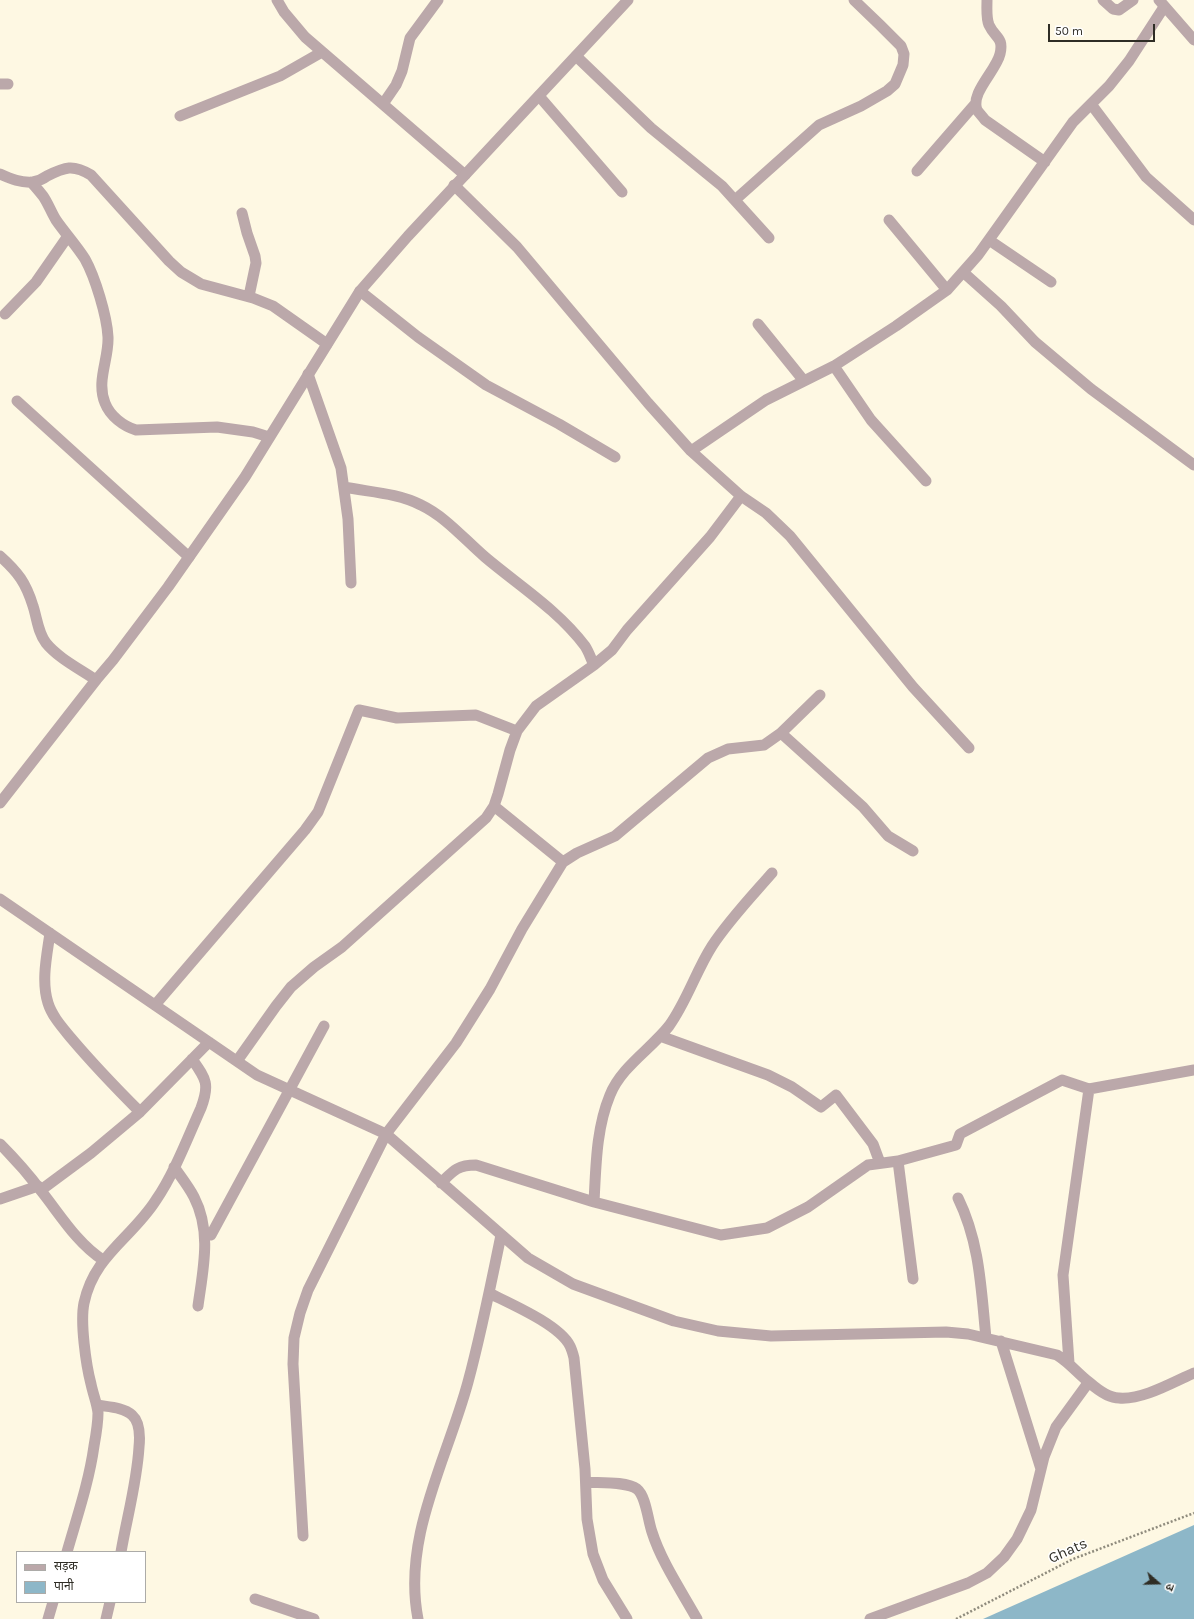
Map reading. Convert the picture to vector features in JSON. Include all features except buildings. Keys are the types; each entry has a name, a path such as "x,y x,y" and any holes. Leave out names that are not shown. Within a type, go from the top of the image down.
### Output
{"street":[{"path":"277,0 284,12 305,36 322,52 465,175"},
{"path":"383,104 396,85 402,71 410,38 438,0"},
{"path":"0,803 113,660 189,557 245,477 360,291 454,185 628,0"},
{"path":"735,200 819,125 860,106 887,91 895,84 903,65 904,54 901,46 854,0"},
{"path":"917,171 976,103 979,92 999,57 1002,46 1000,38 989,24 987,16 987,0"},
{"path":"1103,0 1114,9 1120,10 1133,0"},
{"path":"691,450 766,400 834,366 896,326 947,290 989,240 1073,122 1109,86 1129,61 1162,3 1194,40"},
{"path":"180,116 280,76 322,52"},
{"path":"576,56 636,114 722,186 769,238"},
{"path":"539,96 622,192"},
{"path":"976,103 978,111 985,120 1045,162"},
{"path":"1091,104 1146,177 1194,220"},
{"path":"0,174 15,181 31,182 65,168 82,170 91,175 169,261 181,272 201,284 261,300 273,306 327,344"},
{"path":"31,182 85,260 101,303 108,335 108,346 102,380 102,394 106,404 120,422 128,428 136,430 217,427 253,432 269,437"},
{"path":"454,185 517,247 648,403 691,450 741,496 766,513 790,536 908,680 969,748"},
{"path":"242,213 256,263 249,296"},
{"path":"889,220 947,290"},
{"path":"5,314 36,282 68,236"},
{"path":"989,240 1051,282"},
{"path":"963,272 1001,306 1035,342 1080,380 1194,465"},
{"path":"360,291 418,337 486,385 559,424 615,457"},
{"path":"758,324 804,381"},
{"path":"834,366 871,420 926,481"},
{"path":"308,374 341,468 348,519 351,583"},
{"path":"17,402 189,557"},
{"path":"344,487 402,498 420,504 438,514 483,556 548,608 571,629 586,648 594,665"},
{"path":"237,1061 291,987 314,967 342,947 486,818 494,806 517,731 536,706 594,665 612,650 627,630 710,537 741,496"},
{"path":"0,556 17,571 25,585 45,642 54,651 96,680"},
{"path":"303,1536 293,1364 294,1338 300,1313 308,1290 386,1134 456,1043 490,989 522,929 563,862 577,853 615,836 708,758 728,749 764,745 781,733 820,695"},
{"path":"155,1005 305,830 318,812 359,710 397,718 476,715 517,731"},
{"path":"781,733 863,807 888,836 913,851"},
{"path":"494,806 563,862"},
{"path":"594,1202 598,1141 602,1116 610,1093 623,1075 670,1024 712,946 772,873"},
{"path":"0,899 256,1075 386,1134 441,1184 528,1258 573,1284 674,1321 718,1331 771,1336 946,1332 968,1334 1046,1352 1057,1356 1069,1363 1088,1383 1102,1393 1118,1398 1133,1398 1194,1373"},
{"path":"50,933 45,985 48,1002 54,1016 87,1057 140,1112"},
{"path":"211,1235 324,1026"},
{"path":"660,1036 768,1075 792,1087 820,1107 836,1095 874,1144 880,1163"},
{"path":"0,1199 39,1188 92,1153 140,1112 209,1042"},
{"path":"67,1551 91,1471 97,1429 97,1405 88,1374 83,1333 83,1304 88,1287 104,1260 111,1250 147,1213 164,1189 174,1167 206,1095 204,1076 192,1059"},
{"path":"441,1184 454,1169 465,1165 476,1165 594,1202 721,1235 767,1228 808,1207 868,1165 898,1161 956,1145 960,1134 1062,1080 1089,1088 1122,1084 1194,1070"},
{"path":"1069,1363 1063,1275 1089,1088"},
{"path":"0,1144 39,1188 83,1244 104,1260"},
{"path":"898,1161 913,1279"},
{"path":"174,1167 194,1197 201,1215 205,1235 205,1258 198,1306"},
{"path":"958,1198 968,1223 979,1263 986,1338"},
{"path":"418,1619 414,1600 415,1561 430,1493 468,1383 501,1235"},
{"path":"489,1293 546,1323 562,1336 570,1346 574,1358 586,1482 587,1519 593,1554 603,1580 627,1619"},
{"path":"1001,1342 1041,1470"},
{"path":"870,1619 968,1583 987,1573 1004,1557 1026,1522 1031,1510 1044,1457 1056,1427 1088,1383"},
{"path":"97,1405 123,1410 132,1415 137,1422 139,1430 140,1446 121,1551"},
{"path":"586,1482 622,1484 638,1490 643,1499 652,1533 659,1550 697,1619"},
{"path":"256,1599 314,1619"},
{"path":"48,1619 53,1603"},
{"path":"106,1619 110,1603"}],"path":[{"name":"Ghats","path":"956,1619 1073,1559 1194,1513"}],"water":[{"path":"1194,1525 1194,1619 983,1619"}]}
